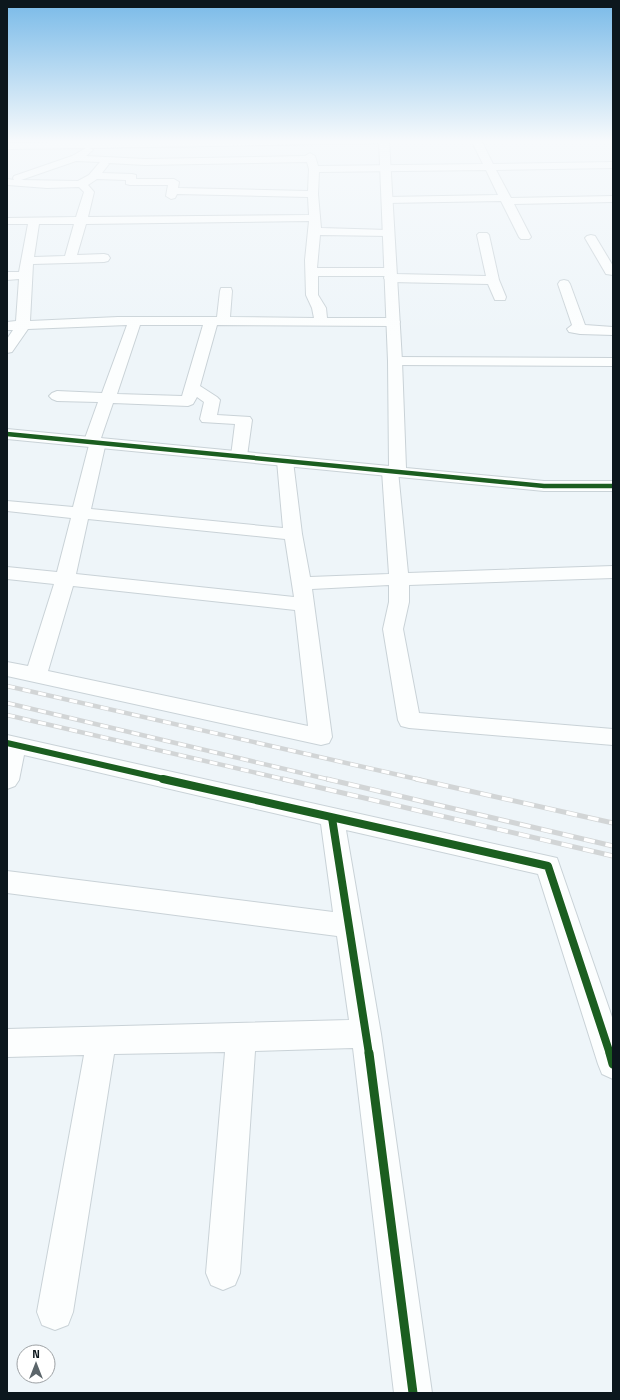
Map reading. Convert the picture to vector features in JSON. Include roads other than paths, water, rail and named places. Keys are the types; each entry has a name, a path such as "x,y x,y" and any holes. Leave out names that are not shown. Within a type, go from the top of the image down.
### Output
{"street":[{"path":"70,259 85,205"},
{"path":"168,212 169,205"},
{"path":"314,205 315,231 311,260 312,295 319,308 321,322"},
{"path":"387,205 395,361 394,471 399,579 399,602 393,629 409,720 613,737"},
{"path":"508,205 525,236"},
{"path":"7,221 80,220 168,212 315,218"},
{"path":"7,348 23,326 25,275 34,221"},
{"path":"315,231 388,233"},
{"path":"483,235 493,280 500,296"},
{"path":"591,238 610,271 613,271"},
{"path":"28,261 104,258"},
{"path":"311,272 493,280"},
{"path":"7,276 25,275"},
{"path":"564,284 577,330 613,331"},
{"path":"57,396 188,401 192,386 217,321 226,291"},
{"path":"7,326 135,321 393,322"},
{"path":"36,676 65,579 81,513 95,441 108,397 135,321"},
{"path":"395,361 613,362"},
{"path":"192,386 212,400 208,419 244,420 239,456"},
{"path":"7,434 95,441 544,486 613,486"},
{"path":"7,669 321,737 302,583 293,534 285,461"},
{"path":"7,506 293,534"},
{"path":"302,583 609,572 613,591"},
{"path":"7,573 305,605"},
{"path":"7,780 11,744 548,866 613,1061"},
{"path":"332,818 366,1034 414,1393"},
{"path":"7,882 349,926"},
{"path":"7,1043 366,1034"},
{"path":"223,1273 240,1037"},
{"path":"56,1312 101,1041"}],"railway":[{"path":"7,686 421,780"},
{"path":"7,703 331,780"},
{"path":"7,715 287,780"},
{"path":"283,779 613,856"},
{"path":"327,779 613,846"},
{"path":"416,779 613,823"}]}
